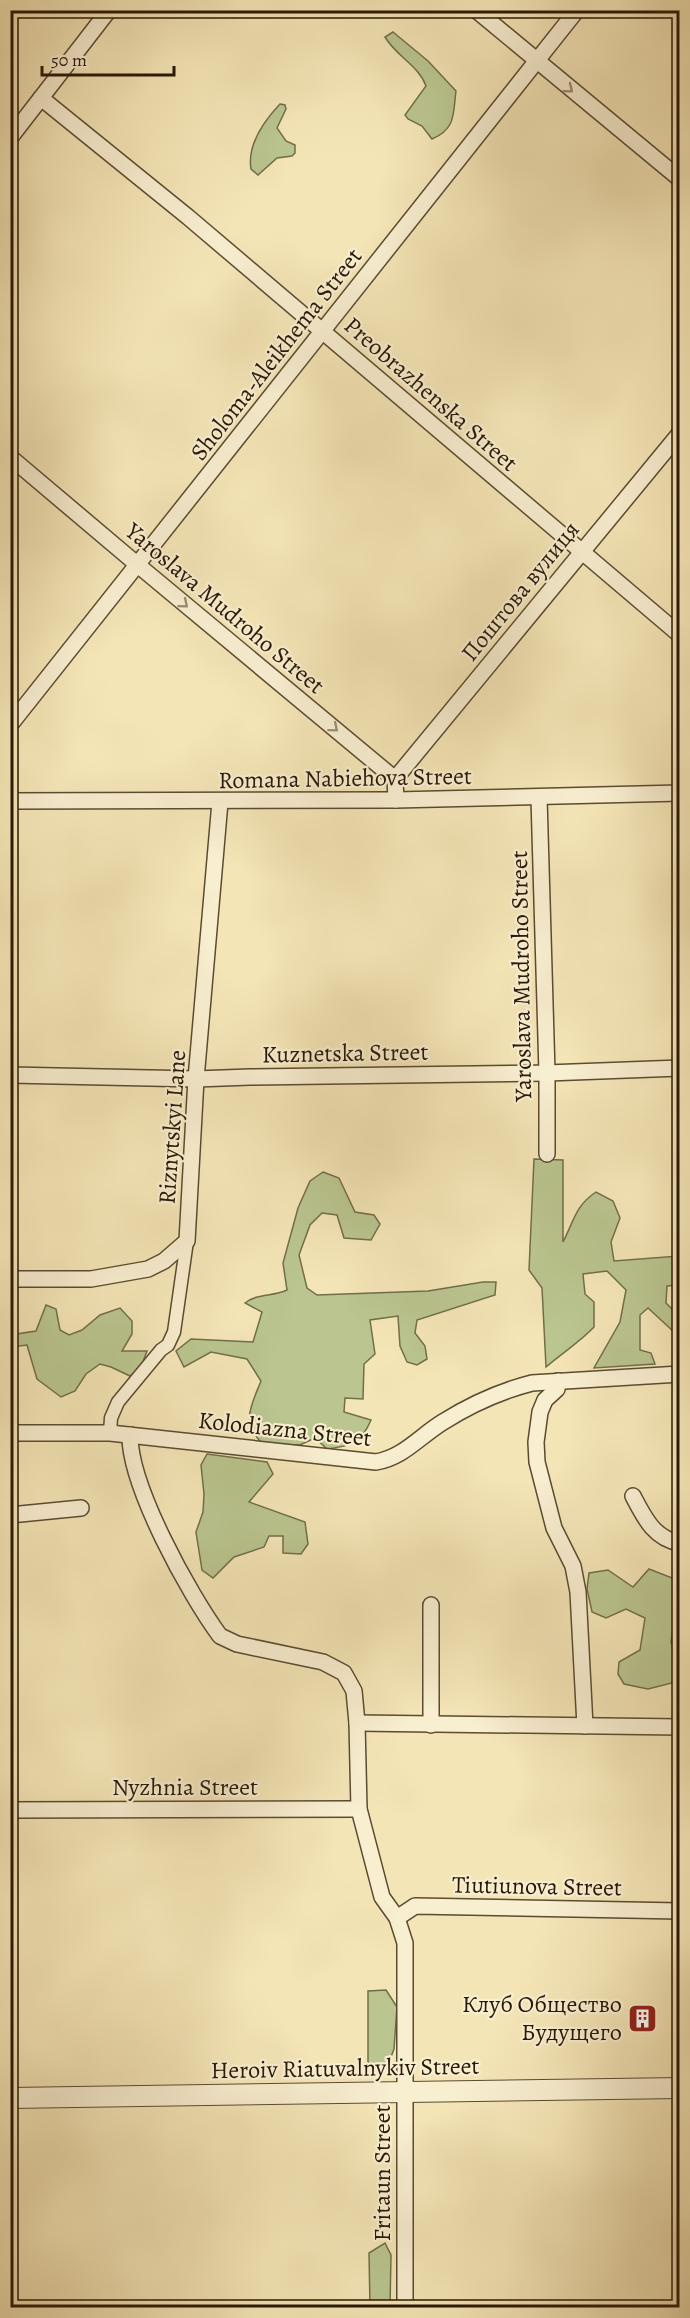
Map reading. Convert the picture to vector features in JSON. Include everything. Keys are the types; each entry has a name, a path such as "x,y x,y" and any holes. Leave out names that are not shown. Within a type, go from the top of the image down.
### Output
{"street":[{"path":"10,138 109,10"},
{"path":"476,10 680,179"},
{"name":"Sholoma-Aleikhema Street","path":"10,725 578,10"},
{"name":"Preobrazhenska Street","path":"41,98 322,330 680,635"},
{"name":"Поштова вулиця","path":"395,779 680,433"},
{"name":"Yaroslava Mudroho Street","path":"10,457 395,779"},
{"path":"395,779 396,800"},
{"name":"Romana Nabiehova Street","path":"10,801 396,800 680,793"},
{"name":"Yaroslava Mudroho Street","path":"539,798 547,1073 547,1154"},
{"name":"Riznytskyi Lane","path":"110,1433 111,1418 118,1402 161,1350 168,1345 174,1332 187,1241 196,1080 220,802"},
{"name":"Kuznetska Street","path":"10,1076 196,1080 680,1068"},
{"path":"10,1279 91,1279 148,1269 164,1261 187,1241"},
{"name":"Kolodiazna Street","path":"10,1433 110,1433 376,1462 389,1460 405,1451 443,1422 510,1389 531,1383 680,1374"},
{"path":"558,1381 557,1389 545,1400 540,1412 536,1442 537,1462 554,1528 573,1566 578,1592 585,1726"},
{"path":"130,1435 130,1449 136,1471 161,1534 220,1636 237,1644 323,1662 335,1667 344,1673 354,1691 357,1723 680,1727"},
{"path":"633,1496 652,1528 664,1538 680,1543"},
{"path":"10,1515 81,1508"},
{"path":"430,1605 432,1725"},
{"name":"Fritaun Street","path":"357,1723 359,1809 382,1897 397,1918 405,1943 405,2307"},
{"name":"Nyzhnia Street","path":"10,1810 359,1809"},
{"name":"Tiutiunova Street","path":"397,1918 415,1906 680,1911"},
{"name":"Heroiv Riatuvalnykiv Street","path":"10,2098 680,2088"}],"green space":[{"path":"393,32 428,61 456,91 452,120 445,131 432,139 422,126 405,115 426,86 418,73 385,37"},
{"path":"280,104 285,105 286,109 277,128 286,141 295,145 295,153 292,156 277,158 258,175 251,169 250,160 254,142 268,118"},
{"path":"534,1159 563,1160 563,1242 579,1208 596,1192 613,1201 620,1218 611,1242 614,1261 679,1256 679,1285 667,1286 666,1303 679,1316 679,1351 674,1351 674,1332 648,1308 640,1315 640,1350 651,1353 655,1364 594,1368 620,1322 626,1290 607,1271 583,1274 585,1294 594,1302 594,1327 546,1367 542,1288 529,1270"},
{"path":"323,1172 339,1178 355,1212 374,1215 380,1224 371,1240 344,1238 337,1215 322,1213 310,1225 299,1255 307,1288 317,1295 428,1291 496,1282 495,1295 417,1320 415,1333 425,1346 427,1359 417,1365 407,1362 400,1346 398,1316 370,1320 375,1354 364,1364 363,1399 345,1398 344,1412 371,1420 359,1439 343,1447 327,1449 315,1438 300,1445 263,1444 252,1429 250,1421 251,1406 261,1381 247,1359 211,1352 184,1367 176,1351 191,1339 253,1342 262,1312 245,1303 255,1298 287,1290 283,1263 298,1208 310,1181"},
{"path":"46,1305 56,1309 60,1330 69,1335 82,1330 100,1315 120,1308 132,1321 132,1334 122,1351 147,1351 141,1367 130,1376 100,1364 86,1374 75,1391 61,1397 37,1379 27,1345 11,1347 10,1335 36,1331"},
{"path":"207,1454 267,1462 273,1474 249,1502 305,1522 308,1544 301,1554 283,1553 283,1536 269,1536 264,1547 234,1557 213,1578 202,1570 196,1532 203,1512 201,1465"},
{"path":"649,1569 679,1579 680,1608 676,1612 671,1642 677,1663 672,1683 648,1689 624,1684 618,1674 619,1662 640,1650 645,1618 626,1609 606,1618 592,1612 587,1589 589,1573 608,1570 633,1587"},
{"path":"386,1990 397,2007 394,2049 387,2067 368,2067 368,1991"},
{"path":"385,2243 391,2255 390,2307 370,2307 369,2253"}],"place":[{"name":"Клуб Общество Будущего","path":"643,2018"}]}
